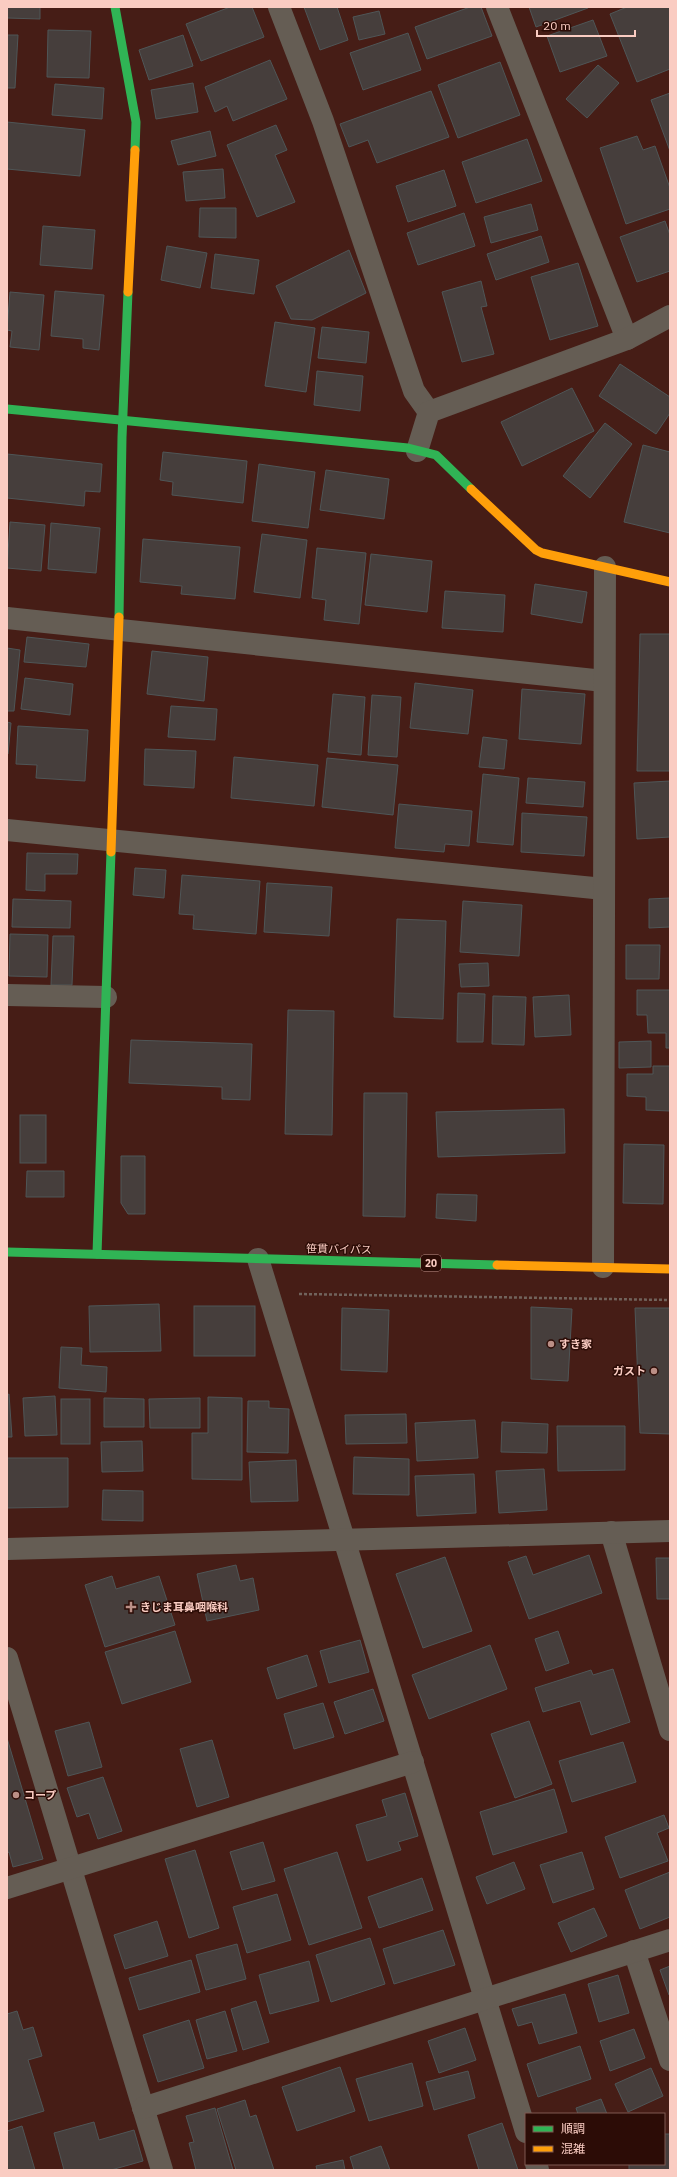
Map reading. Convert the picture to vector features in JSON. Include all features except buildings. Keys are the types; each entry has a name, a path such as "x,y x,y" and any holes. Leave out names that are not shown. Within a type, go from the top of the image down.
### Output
{"street":[{"path":"97,1254 119,630 123,421 136,122 115,7"},
{"path":"279,7 323,121 414,391 429,412"},
{"path":"497,7 627,339"},
{"path":"429,412 627,339 670,316"},
{"path":"7,409 408,448 436,455 452,468 536,550 542,554 670,582"},
{"path":"417,451 429,412"},
{"path":"603,1267 605,567"},
{"path":"7,618 604,681"},
{"path":"7,830 604,889"},
{"path":"7,995 106,997"},
{"name":"笹貫バイパス","path":"7,1252 670,1269"},
{"path":"258,1259 525,2129"},
{"path":"7,1549 670,1531"},
{"path":"611,1532 670,1730"},
{"path":"7,1658 162,2170"},
{"path":"7,1888 413,1762"},
{"path":"143,2108 486,2000 670,1940"},
{"path":"634,1951 670,2060"}],"path":[{"path":"296,1294 670,1300"}],"traffic: fast":[{"path":"115,7 136,122 135,150"},
{"path":"119,617 122,437 128,292"},
{"path":"7,409 408,448 436,455 471,489"},
{"path":"97,1254 111,852"},
{"path":"7,1252 497,1265"}],"traffic: slow":[{"path":"128,292 135,150"},
{"path":"471,489 536,550 542,553 670,582"},
{"path":"111,852 119,617"},
{"path":"497,1265 670,1269"}],"place":[{"name":"すき家","path":"551,1344"},
{"name":"ガスト","path":"654,1371"},
{"name":"きじま耳鼻咽喉科","path":"131,1607"},
{"name":"コープ","path":"16,1795"}]}
